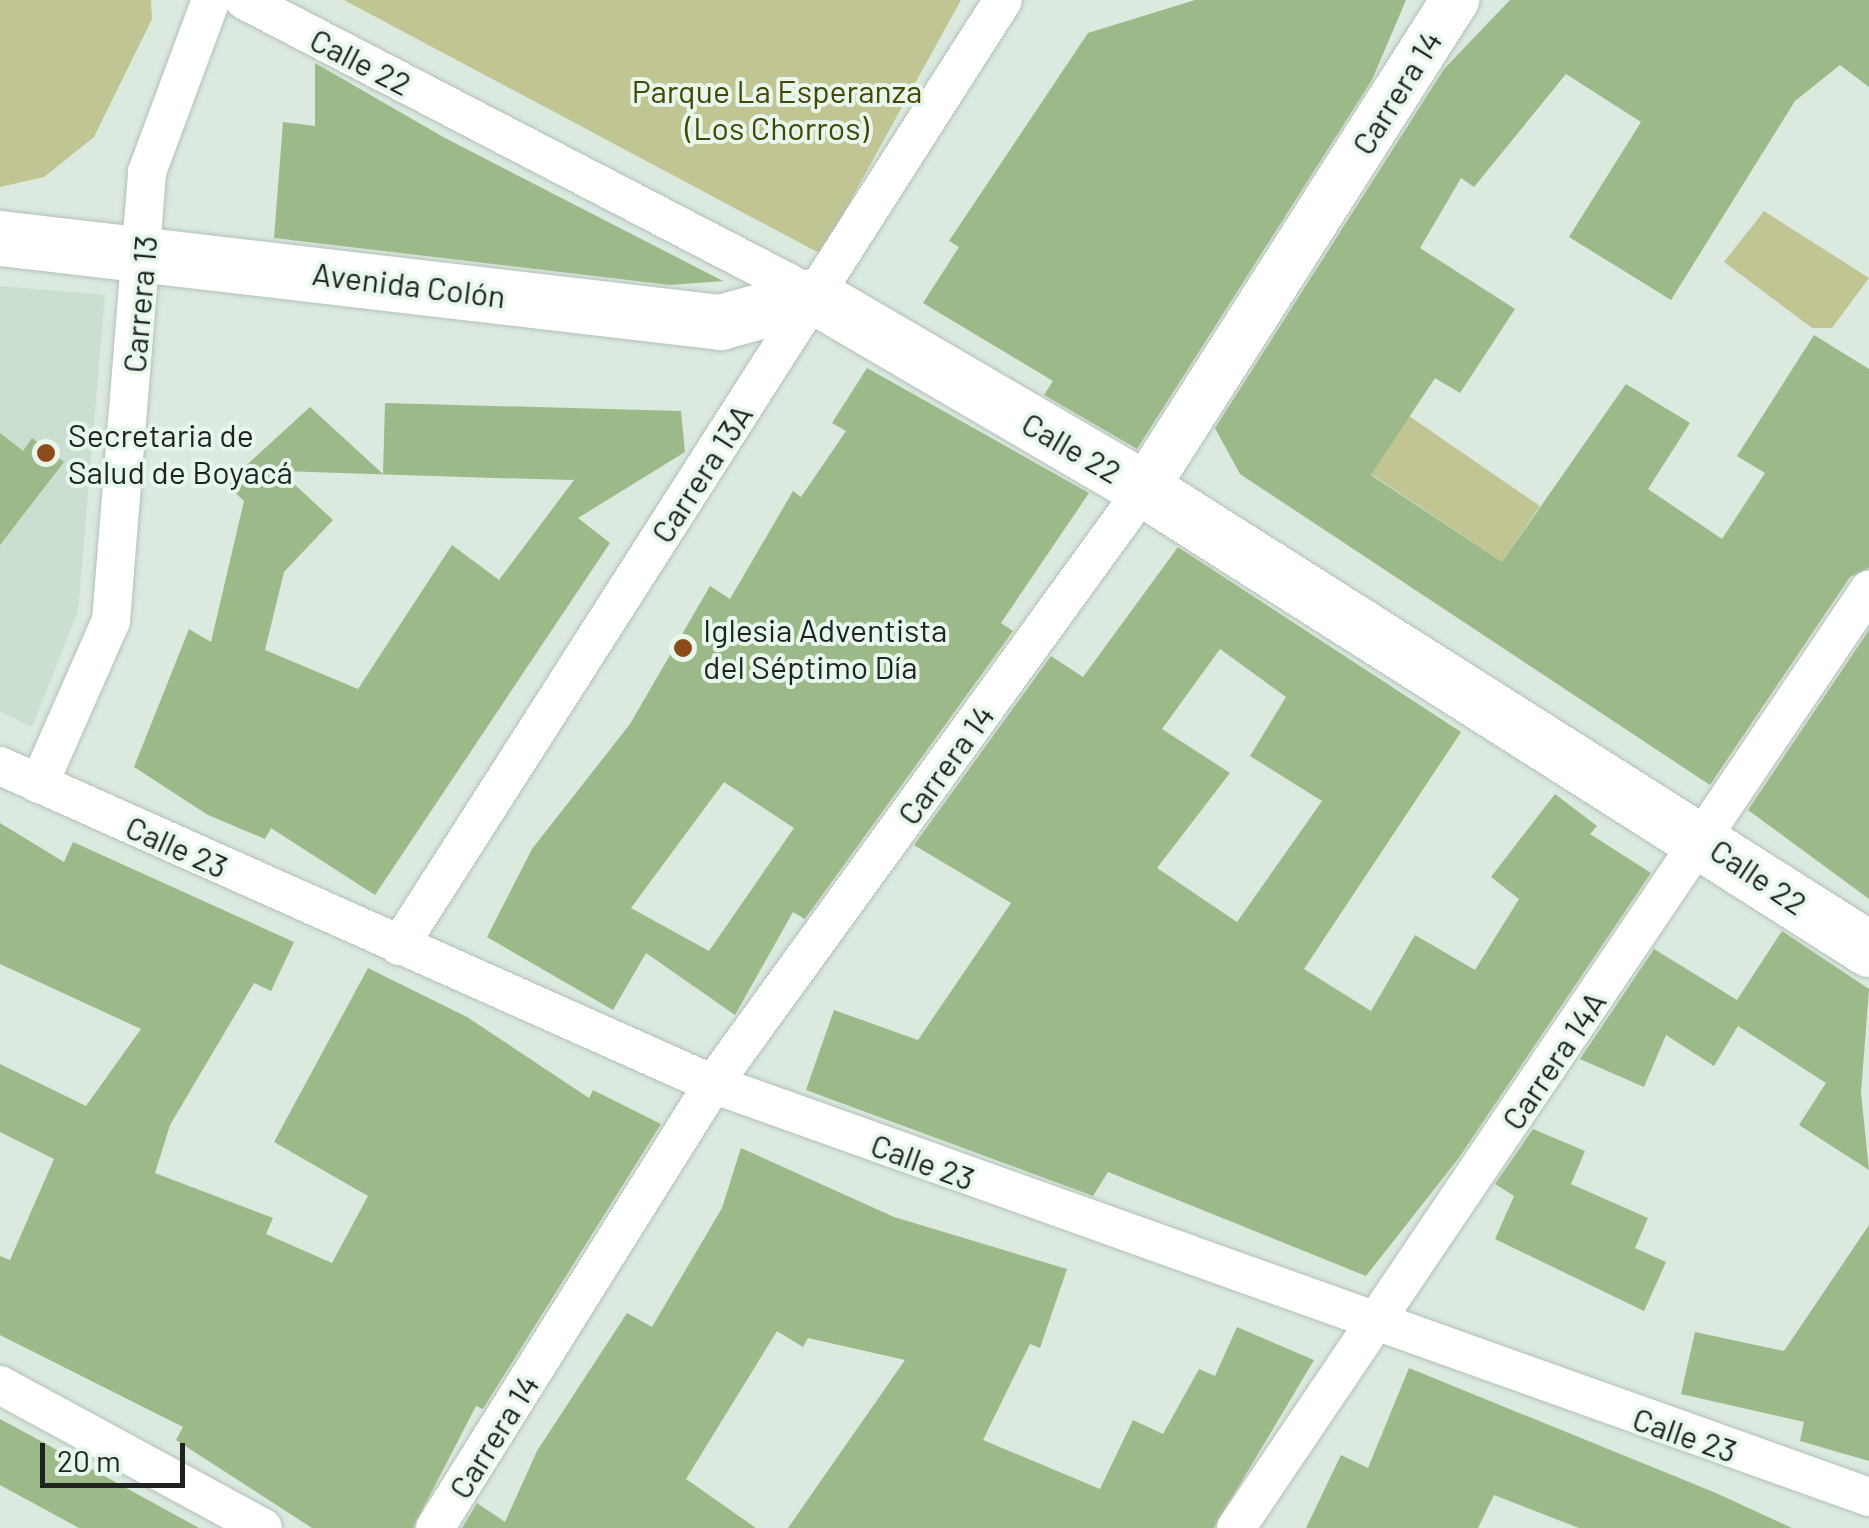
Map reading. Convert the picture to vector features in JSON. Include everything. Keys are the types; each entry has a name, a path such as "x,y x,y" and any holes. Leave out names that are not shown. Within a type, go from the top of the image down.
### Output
{"main road":[{"name":"Avenida Colón","path":"0,238 720,322 814,296"},
{"name":"Calle 22","path":"814,296 1144,489 1702,838 1869,949"}],"street":[{"name":"Carrera 13","path":"39,784 110,620 148,172 211,0"},
{"name":"Calle 22","path":"244,0 814,296"},
{"name":"Carrera 13A","path":"398,946 1003,0"},
{"name":"Carrera 14","path":"435,1528 713,1084 1144,489 1455,0"},
{"name":"Carrera 14A","path":"1236,1528 1869,590"},
{"name":"Calle 23","path":"0,766 713,1084 1374,1327 1869,1497"},
{"path":"0,1385 262,1528"}],"shaded area":[{"name":"Secretaria de Salud de Boyacá","path":"0,286 105,295 78,611 32,727 0,711"}],"green space":[{"path":"0,0 151,0 152,19 94,137 44,177 0,187"},
{"name":"Parque La Esperanza (Los Chorros)","path":"344,0 961,0 821,254"},
{"path":"1764,211 1869,278 1832,328 1812,328 1724,262"},
{"path":"1409,416 1540,506 1502,562 1371,474"}],"building":[{"path":"1195,0 1406,0 1372,80 1137,449 1044,395 1053,381 923,303 959,247 949,241 1088,33"},
{"path":"1510,0 1869,0 1869,87 1840,65 1795,101 1671,300 1569,237 1641,122 1566,74 1474,187 1461,178 1420,248 1515,309 1460,393 1435,378 1371,475 1502,562 1626,384 1690,423 1648,489 1722,539 1765,473 1737,456 1814,335 1869,369 1869,568 1850,577 1710,785 1240,474 1215,428 1444,69"},
{"path":"315,63 445,138 723,281 670,285 274,238 283,122 315,126"},
{"path":"867,368 1089,493 1001,623 1013,631 805,919 793,912 735,1015 646,953 613,1010 487,937 532,849 630,724 710,586 730,599 793,491 801,497 846,431 832,423","holes":["724,782 794,828 709,951 631,908"]},
{"path":"385,403 681,411 685,452 578,518 610,543 375,895 271,828 265,839 208,815 134,767 189,629 211,642 244,501 226,484 310,407 383,474","holes":["280,471 574,480 499,580 452,545 358,689 265,650 284,572 333,520"]},
{"path":"0,433 23,451 32,438 64,462 0,545"},
{"path":"1178,547 1461,732 1304,969 1371,1011 1415,935 1475,970 1519,899 1491,877 1555,794 1597,826 1590,834 1651,873 1458,1159 1366,1276 1108,1172 1093,1196 806,1090 834,1010 918,1040 1011,903 914,845 1051,656 1083,677","holes":["1220,649 1286,697 1250,756 1322,801 1237,922 1157,868 1230,773 1162,729"]},
{"path":"1869,630 1869,899 1748,810"},
{"path":"0,823 64,862 73,842 294,942 271,991 254,983 170,1125 155,1173 273,1218 266,1234 332,1263 368,1196 274,1142 368,968 467,1017 589,1098 593,1090 661,1124 483,1409 476,1406 413,1528 312,1528 176,1440 183,1427 0,1335 0,1256 10,1260 54,1159 0,1132 0,1064 86,1106 141,1029 0,964"},
{"path":"1782,931 1869,989 1861,1093 1869,1170 1799,1125 1826,1083 1738,1026 1714,1066 1666,1035 1644,1087 1580,1059 1654,949 1737,1000"},
{"path":"1533,1129 1585,1151 1571,1184 1648,1218 1635,1248 1666,1262 1644,1311 1495,1239 1514,1196 1495,1184"},
{"path":"741,1148 894,1217 1067,1269 1040,1348 1030,1344 983,1440 1100,1489 1133,1420 1163,1434 1199,1369 1215,1376 1237,1327 1314,1360 1214,1528 788,1528 905,1360 808,1338 803,1347 777,1331 686,1479 756,1528 462,1528 477,1503 505,1522 537,1451 627,1313 652,1327 722,1208"},
{"path":"1869,1225 1869,1461 1800,1441 1804,1422 1681,1394 1695,1332 1784,1351"},
{"path":"1409,1368 1792,1528 1579,1528 1494,1495 1478,1528 1306,1528 1341,1455 1368,1468"},
{"path":"0,1419 199,1528 79,1528 0,1485"}],"place":[{"name":"Secretaria de Salud de Boyacá","path":"46,453"},
{"name":"Iglesia Adventista del Séptimo Día","path":"683,648"}]}
